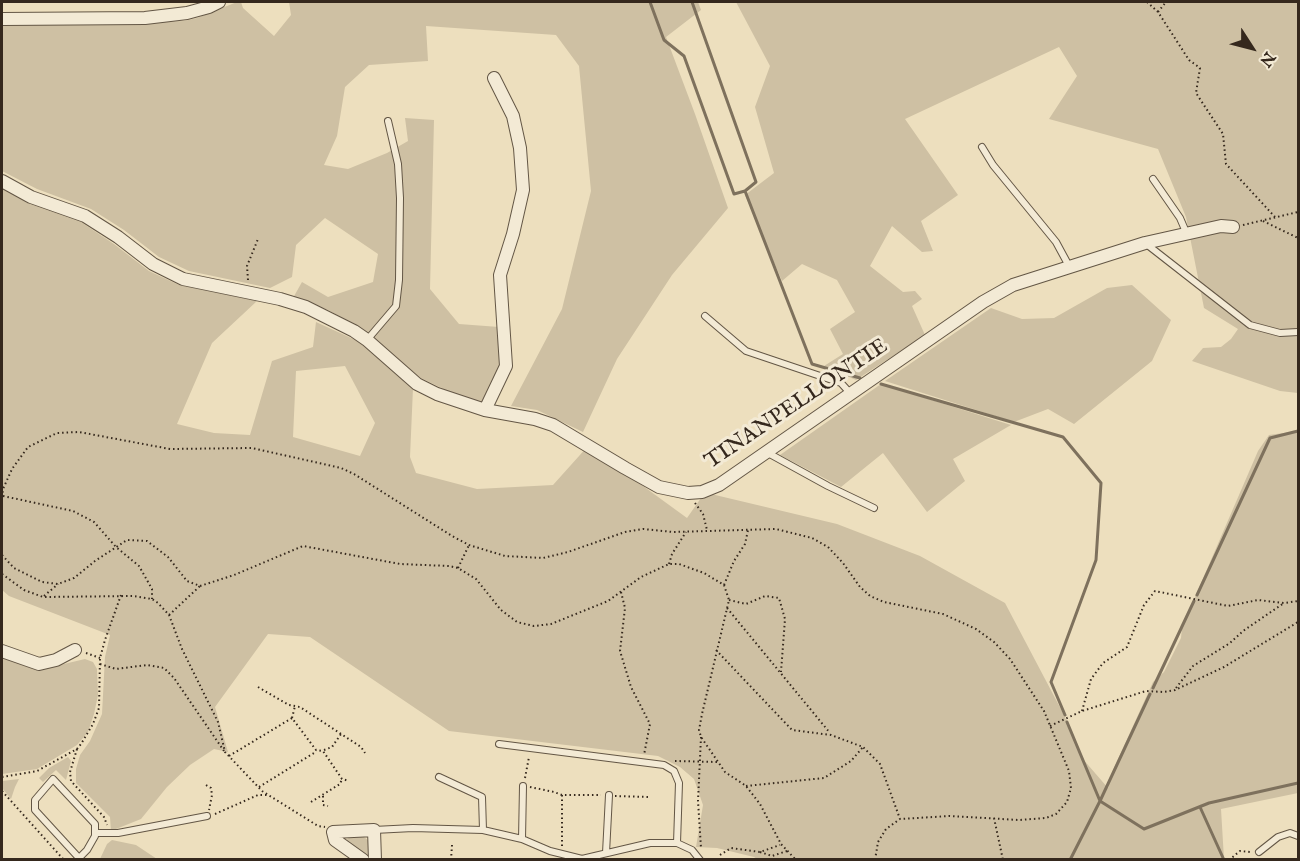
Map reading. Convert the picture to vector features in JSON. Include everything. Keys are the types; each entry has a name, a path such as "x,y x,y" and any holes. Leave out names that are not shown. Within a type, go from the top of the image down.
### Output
{"street":[{"path":"2,19 145,18 187,13 210,7 219,2"},
{"path":"485,410 506,366 500,275 513,234 522,190 520,148 513,116 494,78"},
{"name":"TINANPELLONTIE","path":"2,181 31,196 85,216 118,237 153,264 183,279 280,299 306,307 367,340 417,384 456,401 485,410 535,419 553,425 659,487 688,493 702,492 719,485 983,302 1013,285 1186,232 1221,225 1233,226"},
{"path":"2,651 39,664 56,660 75,650"},
{"path":"363,860 335,840 333,832 374,830 375,860"}],"lane":[{"path":"367,340 396,306 399,280 398,164 388,121"},
{"path":"982,147 993,165 1056,242 1069,266"},
{"path":"1153,180 1180,218 1186,232"},
{"path":"1145,243 1250,325 1280,333 1299,332"},
{"path":"705,316 746,351 841,383 851,394"},
{"path":"768,453 874,508"},
{"path":"499,744 664,765 674,771 679,783 677,843"},
{"path":"439,777 482,797 483,830"},
{"path":"53,779 95,824 95,833 87,850 78,859 35,810 35,800 53,779"},
{"path":"522,839 523,786"},
{"path":"606,853 609,795"},
{"path":"95,833 118,833 207,816"},
{"path":"374,830 413,828 483,830 522,839 562,855 582,859 650,843 677,843 692,850 700,860"},
{"path":"1259,852 1278,837 1290,833 1299,836"}],"path":[{"path":"1147,2 1158,12 1189,60 1200,68 1196,93 1223,134 1226,164 1275,217"},
{"path":"1158,12 1166,2"},
{"path":"1233,226 1299,212"},
{"path":"1262,221 1299,238"},
{"path":"248,292 247,266 258,239"},
{"path":"152,599 152,589 139,566 116,547 94,522 73,511 2,496 2,489 12,469 27,447 57,433 79,432 170,449 252,448 340,468 354,474 469,545 505,556 543,558 568,552 625,532 643,529 686,532 776,529 812,538 828,548 870,596 884,602 943,614 976,629 994,642 1010,659 1044,711 1070,771 1071,788 1067,802 1056,814 1046,818 950,816 900,819 886,829 878,842 876,860"},
{"path":"688,493 703,514 707,532"},
{"path":"724,585 734,561 745,544 748,529"},
{"path":"669,564 672,554 686,532"},
{"path":"43,597 58,584 74,579 127,540 147,541 168,557 187,581 200,586"},
{"path":"458,568 469,545"},
{"path":"169,615 200,586 234,575 303,546 400,564 458,568 476,579 501,610 517,622 534,626 551,624 608,601 640,577 669,564 679,564 704,573 724,585 729,600 702,714 699,730 701,737 717,762 726,772 746,786 760,804 781,844 796,860"},
{"path":"2,555 14,568 42,582 58,584"},
{"path":"2,574 24,590 43,597 121,595 152,599 165,609 218,722 225,752"},
{"path":"1082,711 1091,680 1104,663 1127,647 1144,605 1155,591 1228,606 1258,600 1284,603 1299,601"},
{"path":"621,592 625,608 620,651 631,687 650,724 642,761"},
{"path":"71,781 70,772 77,749 93,724 99,708 100,658 121,595"},
{"path":"729,600 746,604 765,596 779,598 785,619 781,672"},
{"path":"1175,690 1193,666 1230,643 1243,631 1284,603"},
{"path":"727,608 831,735"},
{"path":"1050,726 1082,711 1146,691 1175,690 1224,667 1299,621"},
{"path":"716,649 792,730 831,735 863,747 880,765 900,819"},
{"path":"75,650 100,658"},
{"path":"100,664 116,669 147,665 164,668 174,678 225,752 259,787 318,826 325,827"},
{"path":"258,687 289,705 300,707 361,747 365,753"},
{"path":"229,756 292,718 295,706"},
{"path":"292,718 316,750 323,751 332,747 341,734"},
{"path":"701,737 698,801 701,848"},
{"path":"746,786 824,778 851,761 863,747"},
{"path":"530,748 523,786 562,795 650,797"},
{"path":"2,777 37,771 77,749"},
{"path":"259,787 316,750"},
{"path":"323,751 342,779 349,781"},
{"path":"664,765 675,761 717,762"},
{"path":"311,802 340,784 342,779"},
{"path":"206,784 211,788 212,795 207,816 225,811 258,795 268,795"},
{"path":"2,791 64,860"},
{"path":"322,794 322,805 328,806"},
{"path":"562,795 562,855"},
{"path":"994,818 1003,860"},
{"path":"760,852 781,844"},
{"path":"451,860 452,845"},
{"path":"720,855 731,848 772,856 787,851"},
{"path":"1229,860 1240,851 1259,852"}],"shaded area":[{"path":"241,2 243,8 274,36 291,15 289,2 698,2 701,10 666,37 728,208 672,275 617,359 583,432 537,410 511,406 562,309 591,191 579,66 556,35 426,26 428,61 369,65 345,87 337,136 324,165 348,169 387,153 408,141 405,118 434,120 430,289 459,324 499,327 500,364 483,402 460,397 421,378 358,327 328,310 293,298 302,282 328,297 373,282 378,254 325,218 296,245 292,277 270,288 189,271 159,257 124,230 91,209 37,189 2,171 2,23 58,25 184,21"},
{"path":"736,2 1298,2 1298,393 1280,391 1192,361 1203,348 1221,347 1238,329 1204,308 1186,217 1158,149 1049,119 1077,76 1059,47 905,119 958,195 921,221 933,251 922,252 892,226 870,266 903,292 915,291 922,299 912,306 925,335 856,380 824,366 843,354 830,329 855,312 837,280 802,264 782,281 745,195 774,173 755,107 770,66"},
{"path":"2,187 27,203 81,222 149,271 179,285 257,301 212,343 177,424 214,433 250,435 272,361 313,347 316,322 362,343 413,388 410,457 416,473 477,489 553,485 588,446 687,518 701,498 711,494 837,524 920,556 1005,603 1064,715 1082,758 1108,788 1113,770 1153,682 1164,672 1181,638 1182,627 1258,451 1269,435 1298,431 1298,793 1221,809 1224,859 757,859 717,848 696,847 703,805 694,779 680,767 658,756 449,731 310,637 268,634 215,707 228,752 214,749 190,765 167,787 141,819 111,831 110,817 76,783 76,769 80,755 90,741 102,714 105,657 110,635 9,596 2,590","holes":["345,366 375,423 360,456 293,437 296,371"]},
{"path":"1132,285 1171,320 1152,361 1074,424 1048,409 1014,422 885,381 991,308 1022,319 1054,318 1107,288"},
{"path":"881,384 1011,425 953,459 965,481 927,512 883,453 841,487 780,455"},
{"path":"2,656 35,668 47,668 85,659 93,662 97,669 98,695 88,732 77,745 37,769 2,774"},
{"path":"68,757 71,761 66,780 56,770 43,782 39,778 49,768"},
{"path":"19,779 11,799 2,788 2,781"},
{"path":"350,837 364,837 370,842 370,856 366,857 350,844 346,840"},
{"path":"112,840 136,845 157,859 100,859 107,844"}],"waterway":[{"path":"650,2 664,40 684,56 734,194 745,191 812,364 860,378"},
{"path":"692,2 756,182 745,191"},
{"path":"881,384 1063,437 1101,483 1096,560 1051,682 1065,715"},
{"path":"1197,595 1270,438 1298,431"},
{"path":"1153,688 1194,601"},
{"path":"1070,860 1150,694"},
{"path":"1067,722 1100,801 1144,829 1209,803 1298,783"},
{"path":"1200,807 1224,860"}]}
